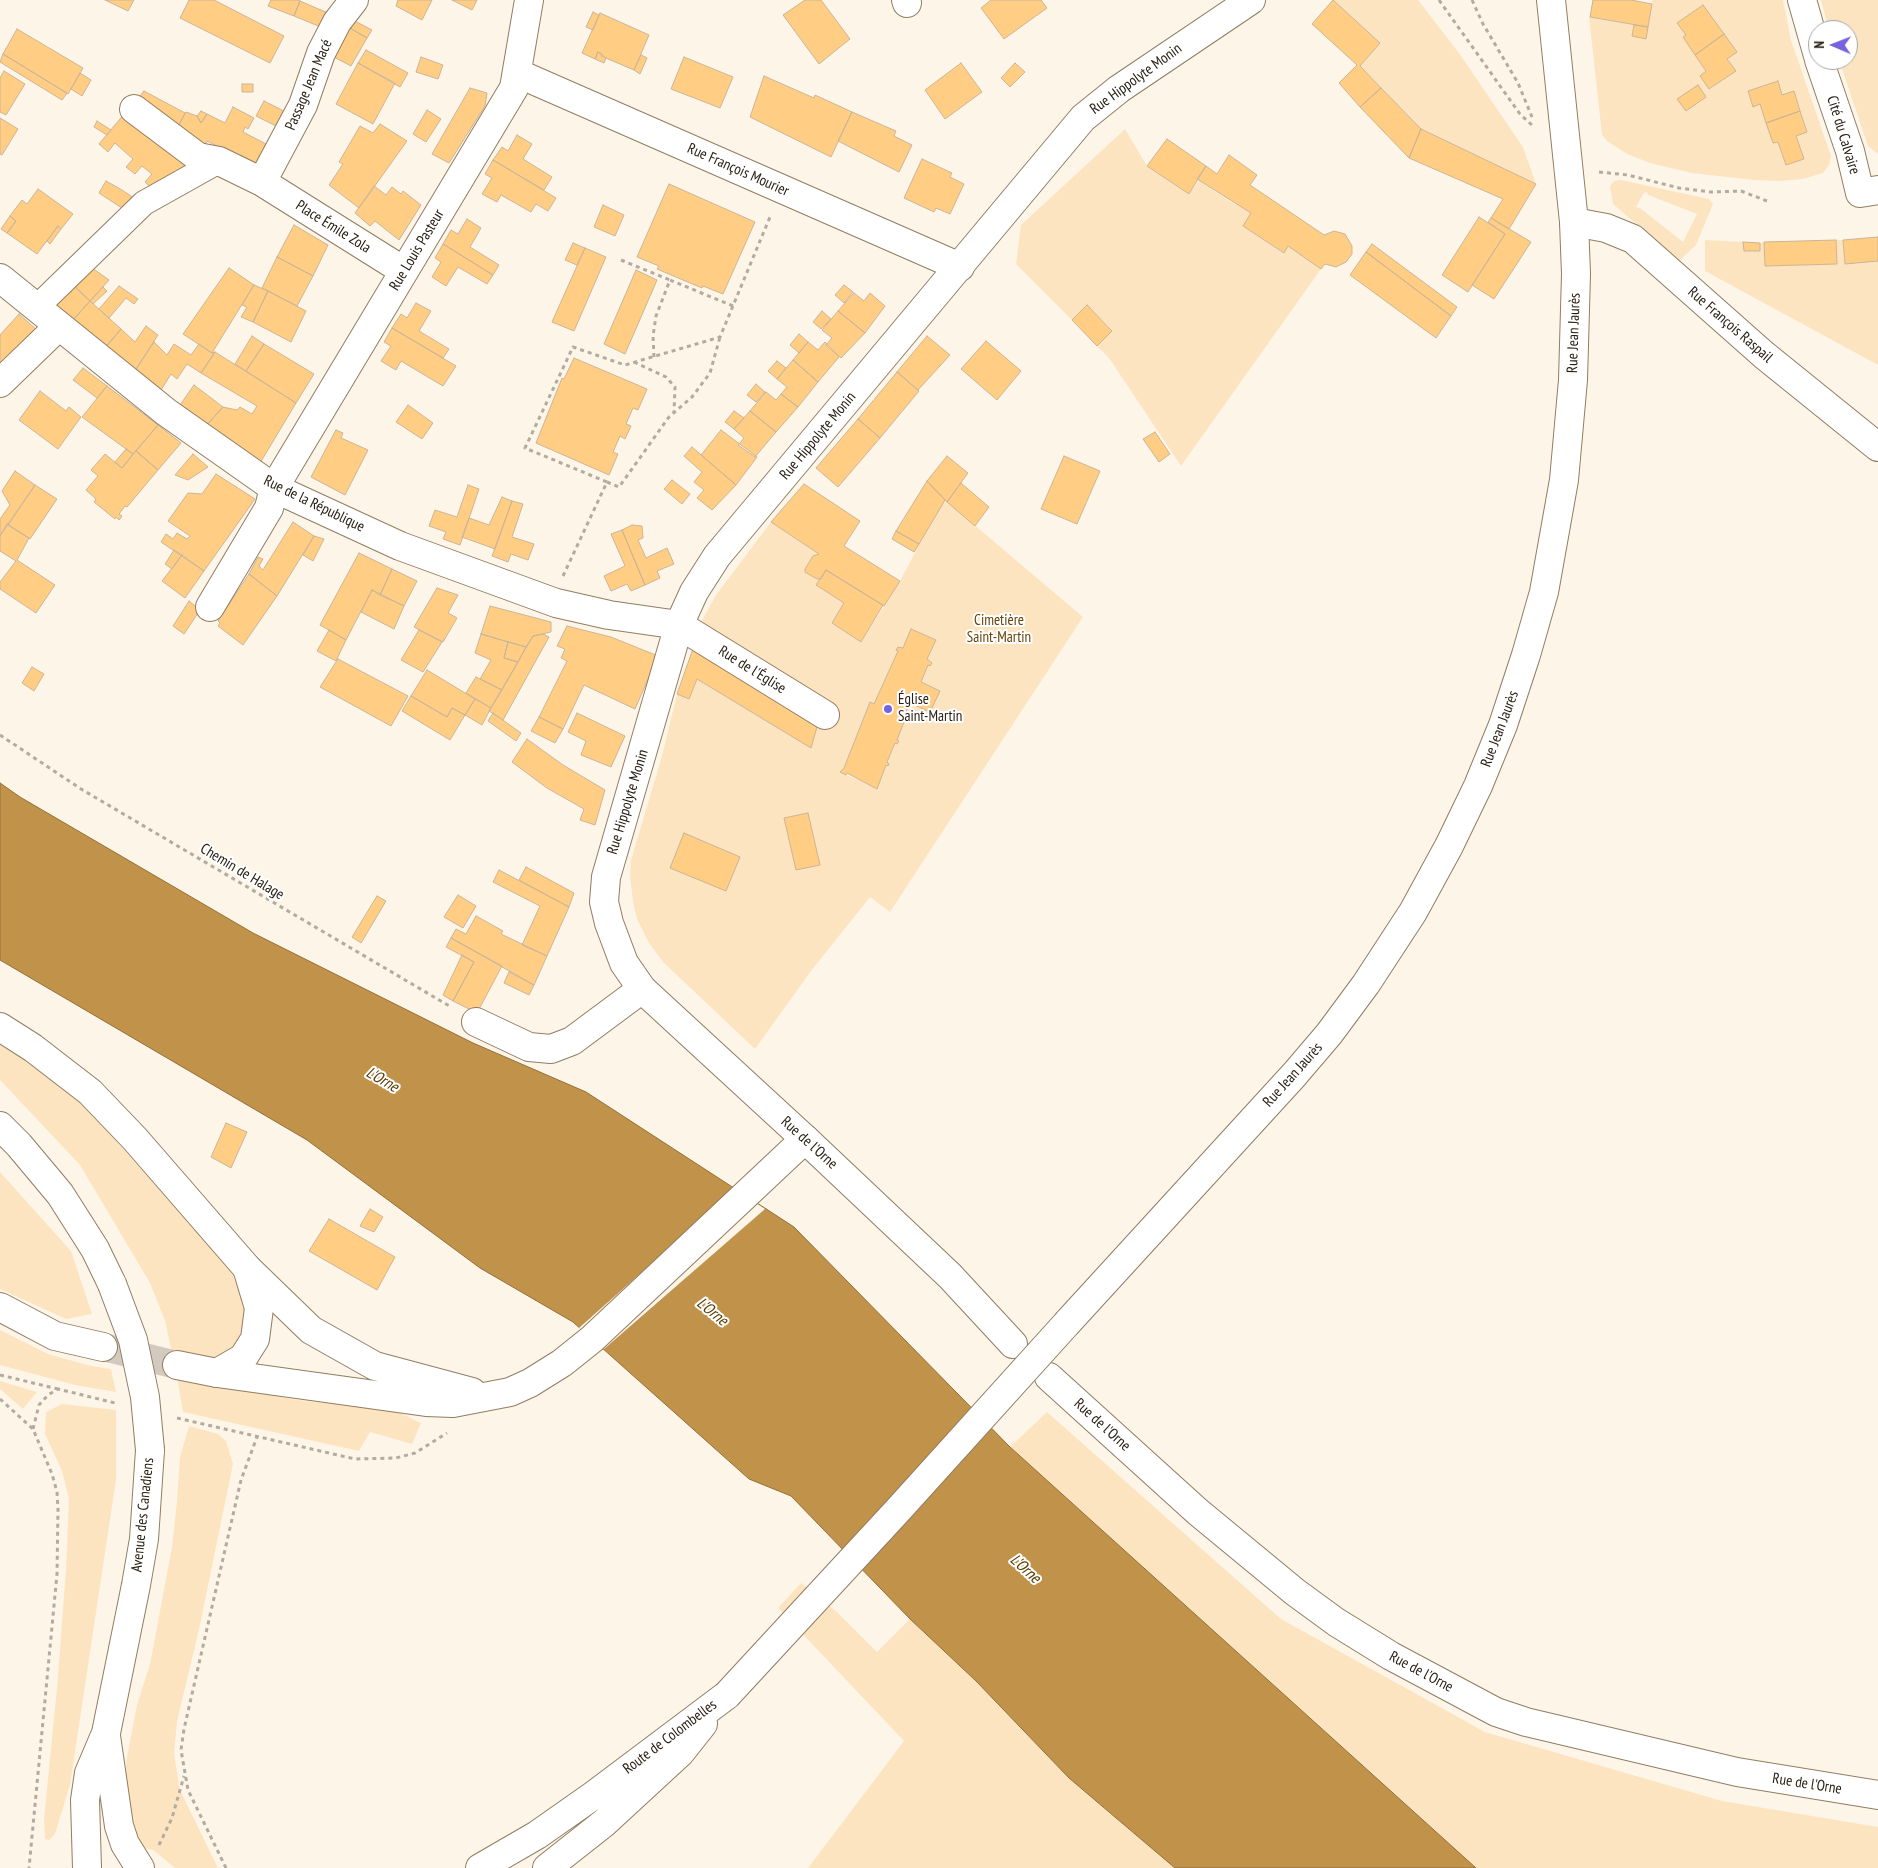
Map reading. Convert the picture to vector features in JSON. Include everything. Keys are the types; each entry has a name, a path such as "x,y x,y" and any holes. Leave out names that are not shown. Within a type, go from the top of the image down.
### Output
{"street":[{"name":"Passage Jean Macé","path":"262,182 303,105 321,52 337,22 354,0"},
{"name":"Rue Louis Pasteur","path":"210,607 269,508 274,488 514,88 530,0"},
{"name":"Rue Hippolyte Monin","path":"642,989 624,963 609,923 604,902 606,877 679,625 694,592 717,556 960,268 1083,118 1119,89 1251,0"},
{"name":"Rue Jean Jaurès","path":"726,1695 899,1509 1329,1034 1366,984 1413,912 1449,846 1478,786 1503,725 1526,655 1544,592 1556,530 1570,432 1576,274 1574,222 1551,0"},
{"path":"1802,0 1808,21"},
{"name":"Cité du Calvaire","path":"1822,70 1850,151 1860,192 1878,190"},
{"name":"Rue François Mourier","path":"517,73 960,268"},
{"path":"134,109 198,158 219,161 262,182"},
{"path":"36,308 144,203 219,161"},
{"name":"Place Émile Zola","path":"262,182 404,271"},
{"name":"Rue François Raspail","path":"1574,222 1606,228 1633,239 1764,355 1878,447"},
{"name":"Rue de la République","path":"0,278 166,412 274,488 400,546 552,602 609,615 679,625"},
{"path":"0,383 59,326"},
{"name":"Rue de l'Église","path":"679,625 825,715"},
{"path":"476,1022 530,1047 551,1049 572,1041 642,989"},
{"name":"Rue de l'Orne","path":"642,989 943,1269 1014,1344"},
{"path":"0,1027 33,1048 90,1092 135,1139 247,1268 311,1330 375,1366 490,1397"},
{"name":"Avenue des Canadiens","path":"0,1126 19,1145 60,1194 95,1249 112,1284 133,1340 145,1397 150,1450 144,1539 106,1733 90,1773 85,1800 87,1868"},
{"path":"177,1365 217,1373 426,1402 453,1403 510,1392 530,1383 562,1363 592,1339 805,1139"},
{"path":"217,1373 243,1358 255,1338 259,1308 247,1268"},
{"path":"0,1307 55,1336 103,1347"},
{"name":"Rue de l'Orne","path":"1049,1377 1198,1512 1295,1592 1336,1622 1391,1656 1496,1712 1526,1722 1737,1772 1878,1795"},
{"name":"Route de Colombelles","path":"480,1868 537,1835 594,1795 726,1695"},
{"name":"Route de Colombelles","path":"546,1868 604,1823 680,1754 726,1695"},
{"name":"Avenue des Canadiens","path":"106,1733 119,1826 126,1844 148,1859"}],"path":[{"path":"1439,0 1520,114 1537,130 1518,83 1483,24 1472,0"},
{"path":"1628,175 1679,188 1710,192 1741,191 1767,201"},
{"path":"720,337 625,365 573,347 525,448 619,487 674,412 692,397 710,372 720,337 781,189"},
{"path":"621,260 733,306"},
{"path":"654,357 653,336 656,316 670,280"},
{"path":"634,362 666,377 675,387 674,412"},
{"path":"552,602 607,482"},
{"name":"Chemin de Halage","path":"0,735 80,790 396,977 476,1022"},
{"path":"0,1375 58,1389"},
{"path":"0,1399 33,1429 52,1474 57,1492 57,1574 29,1868"},
{"path":"226,1868 188,1790 184,1776 181,1750 184,1729 241,1480 257,1437 355,1459 375,1460 415,1453 433,1444 454,1428"},
{"path":"148,1859 172,1818 184,1776"}],"green space":[{"path":"1333,0 1418,0 1459,53 1523,147 1536,184 1421,129 1360,66 1380,43"},
{"path":"1652,0 1783,0 1791,40 1831,156 1829,165 1823,173 1803,179 1779,181 1753,180 1692,173 1650,163 1627,154 1607,141 1602,135 1589,17 1634,25 1632,36 1646,39","holes":["1703,5 1736,52 1727,59 1736,71 1710,89 1700,76 1706,71 1683,37 1686,35 1678,23","1778,81 1782,95 1794,92 1807,131 1796,136 1803,159 1786,165 1778,142 1773,143 1760,104 1753,106 1748,91"]},
{"path":"1821,0 1878,0 1878,154 1868,146 1842,70 1858,70 1858,20 1826,20"},
{"path":"1125,129 1147,166 1189,194 1199,181 1236,205 1238,203 1251,213 1243,226 1283,253 1288,246 1321,269 1181,466 1109,358 1097,346 1112,330 1087,305 1072,320 1016,264 1021,225"},
{"path":"1621,180 1709,199 1713,204 1696,245 1679,261 1613,204 1610,186 1614,181","holes":["1647,192 1648,195 1697,214 1683,242 1640,208 1636,207 1643,194"]},
{"path":"1705,240 1743,242 1744,251 1759,251 1760,243 1764,242 1765,266 1837,264 1836,240 1843,240 1845,264 1878,261 1878,365 1705,271"},
{"name":"Cimetière Saint-Martin","path":"945,500 1083,617 890,912 870,897 811,971 755,1049 664,963 649,943 637,919 633,902 630,875 631,860 662,756 677,694 689,699 697,679 811,748 816,726 830,706 830,702 780,675 700,624 716,595 771,522 819,554 813,556 805,568 805,572 817,579 821,579 817,586 844,603 832,623 861,642 900,581 933,518","holes":["911,629 936,640 927,659 932,663 928,665 921,682 939,691 910,703 904,716 908,719 904,722 897,740 899,741 897,744 895,743 887,762 889,764 886,765 876,789 840,772 844,768 870,702 874,704 897,650 903,648"]},
{"path":"0,1040 78,1098 230,1269 248,1312 236,1349 218,1357 202,1360 172,1353 165,1321 150,1283 80,1165 0,1080"},
{"path":"0,1172 71,1251 92,1314 66,1319 0,1289"},
{"path":"0,1330 48,1354 91,1366 111,1369 116,1392 75,1385 0,1365"},
{"path":"177,1377 297,1400 394,1410 421,1423 412,1444 370,1432 359,1451 183,1412"},
{"path":"0,1381 37,1392 23,1409 0,1389"},
{"path":"62,1404 116,1410 116,1480 70,1785 55,1834 49,1840 45,1839 44,1819 57,1688 69,1499 62,1471 45,1434 46,1412"},
{"path":"1047,1412 1281,1619 1485,1732 1722,1801 1878,1827 1878,1868 1476,1868 1010,1447"},
{"path":"189,1426 218,1434 226,1441 233,1464 200,1625 177,1722 174,1754 180,1790 218,1868 175,1868 153,1850 141,1847 132,1826 126,1781 126,1762 137,1705 150,1664 172,1547 180,1457"},
{"path":"801,1583 837,1612 877,1652 910,1619 976,1681 1069,1778 1175,1868 808,1868 904,1741 778,1608"}],"water":[{"name":"L'Orne","path":"0,783 20,797 253,933 473,1043 586,1092 794,1227 1010,1447 1476,1868 1175,1868 1069,1778 976,1681 910,1619 791,1496 749,1479 573,1322 480,1268 307,1140 0,960"}],"pier":[{"path":"735,1189 765,1209 604,1349 579,1328"}],"building":[{"path":"105,0 134,0 128,11"},
{"path":"189,0 214,0 284,36 270,63 180,18"},
{"path":"271,0 300,1 294,16 268,6"},
{"path":"398,0 432,0 422,20 396,6"},
{"path":"452,0 477,0 472,10"},
{"path":"805,0 821,0 850,39 819,64 783,15"},
{"path":"991,0 1041,0 1047,8 1004,39 981,8"},
{"path":"1333,0 1380,43 1360,66 1381,88 1360,107 1339,83 1357,65 1312,24"},
{"path":"1593,0 1631,0 1652,4 1648,27 1590,17"},
{"path":"300,1 337,17 328,30 294,16"},
{"path":"1703,5 1724,34 1695,55 1683,37 1686,35 1677,23"},
{"path":"593,12 599,15 593,30 586,27"},
{"path":"600,13 649,35 634,70 601,56 602,54 598,52 595,59 582,53"},
{"path":"353,20 372,30 367,38 348,27"},
{"path":"1634,25 1648,27 1646,39 1632,36"},
{"path":"348,27 367,38 351,66 330,55"},
{"path":"17,29 83,68 68,94 3,54"},
{"path":"1724,34 1737,52 1727,59 1736,71 1709,89 1700,76 1706,71 1695,55"},
{"path":"366,50 408,73 400,87 358,63"},
{"path":"598,52 606,58 604,63 595,59"},
{"path":"3,54 67,93 62,100 0,62"},
{"path":"641,55 647,58 640,74 634,70"},
{"path":"421,57 443,65 438,79 416,72"},
{"path":"684,57 733,77 720,108 671,89"},
{"path":"358,63 395,83 373,124 336,104"},
{"path":"961,63 982,92 945,119 925,90"},
{"path":"1015,63 1025,72 1010,87 1001,78"},
{"path":"4,71 25,84 6,115 0,112 0,78"},
{"path":"80,73 91,80 82,96 71,89"},
{"path":"764,76 814,98 815,95 852,112 831,157 750,117"},
{"path":"1778,81 1782,95 1794,91 1800,111 1766,123 1760,104 1753,107 1748,91"},
{"path":"242,84 253,84 253,92 242,92"},
{"path":"1698,85 1706,97 1686,111 1677,99"},
{"path":"470,88 487,93 485,106 449,163 432,154"},
{"path":"1381,88 1421,129 1409,158 1360,107"},
{"path":"144,91 185,113 176,130 136,101"},
{"path":"264,101 286,112 278,127 256,116"},
{"path":"233,107 254,118 248,129 245,127 243,132 268,145 257,166 207,141 205,145 176,130 186,112 197,116 201,123 207,114 225,123"},
{"path":"427,110 441,119 426,142 413,134"},
{"path":"201,111 207,114 201,123 197,116"},
{"path":"1800,111 1807,132 1796,136 1804,159 1786,165 1778,142 1773,143 1766,123"},
{"path":"852,112 896,131 894,136 912,145 899,172 838,141"},
{"path":"125,113 192,170 155,191 145,182 152,174 142,166 135,174 126,167 133,159 115,143 108,152 99,144"},
{"path":"0,118 18,129 2,155 0,154"},
{"path":"97,121 111,130 107,135 94,127"},
{"path":"380,124 407,141 359,208 329,185 343,164 339,162 360,126 373,133"},
{"path":"1421,129 1536,184 1509,229 1491,218 1503,199 1409,158"},
{"path":"517,135 532,144 523,159 552,177 544,190 493,160 502,147 508,151"},
{"path":"1167,139 1206,166 1189,194 1147,166"},
{"path":"1229,155 1257,175 1250,185 1324,235 1334,231 1345,234 1352,246 1352,254 1346,262 1336,267 1325,264 1321,269 1288,246 1284,253 1243,226 1251,213 1197,179 1206,166 1217,174"},
{"path":"922,159 952,173 950,177 964,184 950,214 936,208 934,212 904,198"},
{"path":"493,160 556,198 548,211 536,204 531,212 501,195 497,202 482,194 492,178 485,174"},
{"path":"106,181 140,202 128,212 99,193"},
{"path":"669,184 755,222 723,294 703,286 702,288 657,269 659,266 637,257"},
{"path":"374,186 386,195 392,187 401,194 403,191 421,205 399,240 375,221 370,226 355,213"},
{"path":"38,189 73,214 61,229 58,226 37,254 7,233 16,221 10,216 22,200 27,204"},
{"path":"603,205 624,215 615,236 594,227"},
{"path":"10,216 16,221 7,233 1,229"},
{"path":"1479,217 1505,234 1468,292 1442,275"},
{"path":"1491,218 1531,242 1494,299 1472,285 1505,234 1488,222"},
{"path":"467,219 481,228 470,247 499,265 493,275 443,244 451,230 458,234"},
{"path":"294,225 328,245 313,276 277,257"},
{"path":"58,226 61,229 50,244 47,241"},
{"path":"1878,237 1878,261 1845,264 1843,240"},
{"path":"1836,240 1837,264 1765,266 1764,242"},
{"path":"1743,242 1760,243 1760,251 1744,251"},
{"path":"573,243 585,248 577,265 565,260"},
{"path":"443,244 493,275 487,284 458,267 446,286 432,277 441,262 435,258"},
{"path":"1372,244 1457,307 1451,316 1366,252"},
{"path":"585,248 606,257 574,331 552,322"},
{"path":"1366,252 1451,316 1436,338 1350,275"},
{"path":"277,257 313,276 297,306 262,288"},
{"path":"88,265 109,280 90,301 71,283"},
{"path":"229,268 254,285 212,353 183,334"},
{"path":"636,270 657,280 625,354 604,344"},
{"path":"71,283 90,301 73,320 53,303"},
{"path":"254,285 268,291 253,322 241,317 247,307 242,305"},
{"path":"844,285 853,292 844,303 835,295"},
{"path":"119,286 138,299 134,304 126,298 109,318 99,309"},
{"path":"103,287 107,291 93,304 90,301"},
{"path":"268,291 306,311 291,342 253,322"},
{"path":"854,293 864,301 870,293 885,306 865,333 838,311"},
{"path":"90,301 121,329 105,348 73,320"},
{"path":"416,303 431,311 419,331 449,349 443,358 392,328 401,314 407,318"},
{"path":"1087,305 1112,331 1097,346 1072,320"},
{"path":"822,311 831,319 821,329 813,322"},
{"path":"838,311 865,333 841,358 826,345 832,338 822,330"},
{"path":"19,314 38,331 0,372 0,335"},
{"path":"146,326 158,335 133,374 105,348 121,329 135,342"},
{"path":"392,328 456,366 443,386 401,361 396,370 381,361 391,346 384,342"},
{"path":"799,334 808,342 799,353 790,345"},
{"path":"252,336 264,344 246,371 235,364"},
{"path":"927,336 950,355 918,390 897,372"},
{"path":"986,341 1021,371 997,400 961,369"},
{"path":"154,342 167,355 174,344 191,355 199,344 212,353 215,352 201,373 187,364 177,379 171,374 161,390 133,374"},
{"path":"808,342 818,350 825,342 839,357 818,382 793,360"},
{"path":"264,344 314,374 296,403 246,371"},
{"path":"215,352 296,403 260,463 206,426 223,407 237,410 240,407 252,414 257,406 201,373"},
{"path":"574,358 647,389 638,410 633,408 626,424 631,426 625,439 620,436 613,452 618,454 609,475 536,443 562,378 564,379"},
{"path":"793,360 818,382 798,407 781,394 787,387 777,379"},
{"path":"777,361 786,368 777,379 768,371"},
{"path":"83,368 107,386 97,398 73,380"},
{"path":"897,372 919,391 880,438 858,419"},
{"path":"756,384 765,392 756,402 747,395"},
{"path":"194,385 223,407 206,426 180,405"},
{"path":"107,386 158,425 133,454 82,417"},
{"path":"40,391 66,411 69,407 81,417 58,449 19,420"},
{"path":"766,392 776,400 781,394 798,407 776,432 750,411"},
{"path":"408,405 433,423 422,439 396,422"},
{"path":"734,411 744,418 734,429 725,422"},
{"path":"750,411 776,432 755,457 738,445 744,438 734,429"},
{"path":"858,419 880,438 838,487 816,468"},
{"path":"158,425 181,443 158,470 136,451"},
{"path":"336,430 343,433 341,438 368,450 345,495 311,477"},
{"path":"721,430 757,457 736,485 701,455"},
{"path":"1155,432 1170,454 1159,462 1143,439"},
{"path":"692,447 736,485 712,510 697,498 704,490 694,482 702,472 684,456"},
{"path":"126,449 133,454 122,468 115,462"},
{"path":"136,451 158,470 127,507 125,506 119,514 122,516 119,520 116,517 115,519 94,502 96,499 86,490 98,476 91,470 105,454 122,468"},
{"path":"193,454 208,467 188,480 175,475"},
{"path":"947,456 968,473 947,502 927,481"},
{"path":"1064,456 1100,471 1077,524 1041,509"},
{"path":"15,471 35,485 0,536 0,519 10,505 2,491"},
{"path":"216,474 255,499 204,571 161,542 166,534 173,539 177,533 187,539 190,536 168,521 188,493 202,494"},
{"path":"672,480 690,494 682,504 664,489"},
{"path":"927,481 945,500 919,544 896,531"},
{"path":"961,483 989,507 975,526 947,502"},
{"path":"804,484 860,521 844,546 900,581 884,606 826,570 821,579 817,579 805,572 813,556 819,554 771,522"},
{"path":"35,485 57,499 30,539 8,525"},
{"path":"468,485 479,489 460,545 443,539 446,532 429,526 435,510 457,517"},
{"path":"502,497 512,501 495,549 462,537 469,518 489,525"},
{"path":"512,501 523,504 512,537 534,544 528,560 511,554 508,562 492,556"},
{"path":"293,522 314,536 277,596 249,574 258,557 263,559 259,566 263,570"},
{"path":"7,524 29,538 17,560 55,585 36,613 0,589 0,582 16,561 0,551 0,536"},
{"path":"632,525 642,526 643,538 638,540 646,558 667,548 674,564 657,571 660,578 645,585 622,530"},
{"path":"622,530 645,585 631,591 627,584 611,591 604,576 625,566 611,534"},
{"path":"896,531 919,544 914,552 892,539"},
{"path":"314,536 324,539 313,561 303,555"},
{"path":"174,550 182,555 172,569 165,564"},
{"path":"359,553 392,569 380,595 372,590 346,640 320,625"},
{"path":"182,555 204,571 185,598 162,581"},
{"path":"392,569 417,581 404,606 380,595"},
{"path":"826,570 883,605 861,642 832,623 844,603 816,585"},
{"path":"249,574 277,596 243,645 218,626 220,623 218,621"},
{"path":"437,588 458,595 448,613 457,618 443,642 414,627"},
{"path":"372,590 404,606 394,629 361,612"},
{"path":"189,601 200,610 184,634 173,626"},
{"path":"490,606 551,622 551,632 533,636 526,647 481,634"},
{"path":"567,626 611,637 658,656 635,709 584,685 563,729 539,717 567,661 561,658 565,649 557,646"},
{"name":"Église Saint-Martin","path":"911,629 936,640 927,659 932,663 930,666 928,665 921,682 940,691 930,712 910,703 904,716 908,718 904,722 897,740 899,741 897,744 895,743 887,762 889,764 888,766 886,765 877,789 847,773 846,775 840,772 844,768 870,702 874,704 898,651 896,650 898,647 903,648"},
{"path":"329,630 346,640 336,661 317,651"},
{"path":"419,630 442,642 423,672 401,660"},
{"path":"481,634 508,642 504,658 518,662 502,690 480,679 491,660 475,653"},
{"path":"543,634 549,637 503,720 489,711 533,636"},
{"path":"508,642 526,647 518,662 504,658"},
{"path":"694,646 817,727 811,748 697,679 689,699 677,694"},
{"path":"338,659 408,696 391,726 320,687"},
{"path":"32,667 44,674 34,691 22,683"},
{"path":"427,670 475,699 465,715 452,708 447,717 411,696"},
{"path":"476,677 502,690 491,708 466,693"},
{"path":"411,696 447,717 452,708 465,715 450,740 402,711"},
{"path":"475,699 491,708 482,725 465,715"},
{"path":"493,713 521,733 516,741 488,721"},
{"path":"577,713 625,736 611,767 581,755 586,741 568,732"},
{"path":"539,717 563,729 555,743 531,731"},
{"path":"527,739 563,765 605,790 595,825 580,820 584,809 547,788 512,762"},
{"path":"808,813 820,865 796,870 784,818"},
{"path":"684,833 740,857 726,891 670,868"},
{"path":"526,867 574,893 569,907 519,880"},
{"path":"499,870 569,907 547,956 522,945 540,906 493,882"},
{"path":"458,895 476,906 463,928 444,917"},
{"path":"377,896 386,901 361,943 352,937"},
{"path":"476,916 503,931 501,934 547,956 534,985 451,938 456,929 466,934"},
{"path":"451,938 502,966 477,1013 453,1001 474,962 446,947"},
{"path":"462,955 474,962 453,1001 443,995"},
{"path":"509,972 534,985 529,995 504,983"},
{"path":"226,1123 247,1132 231,1168 211,1157"},
{"path":"370,1209 383,1217 374,1232 360,1226"},
{"path":"329,1219 395,1257 377,1290 309,1251"}],"tunnel":[{"path":"103,1347 177,1365"}],"place":[{"name":"Église Saint-Martin","path":"888,709"}]}
